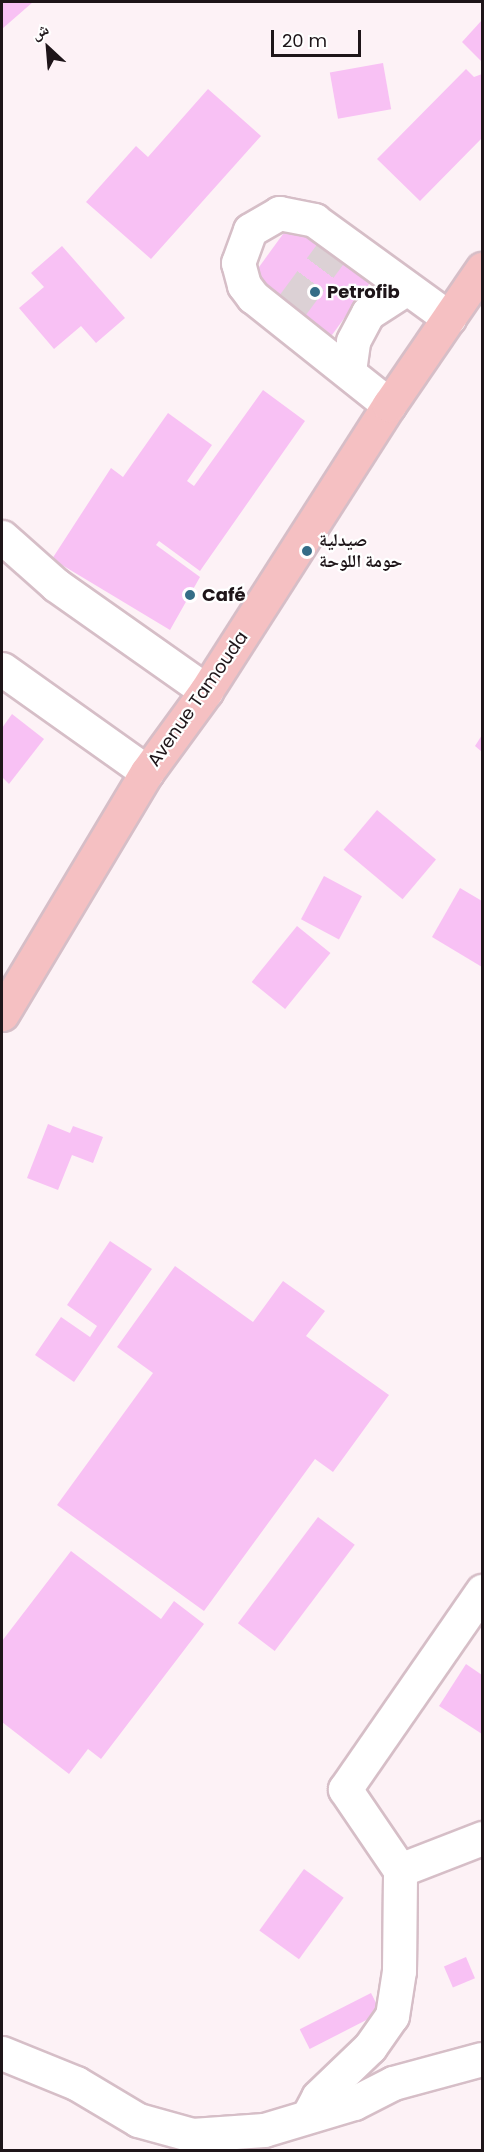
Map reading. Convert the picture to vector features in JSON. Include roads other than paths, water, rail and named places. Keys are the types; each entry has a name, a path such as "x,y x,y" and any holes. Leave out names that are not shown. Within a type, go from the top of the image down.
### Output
{"highway":[{"name":"Avenue Tamouda","path":"2,1014 147,772 206,691 389,405 483,269"}],"street":[{"path":"389,405 286,313 253,297 240,275 239,252 249,230 268,217 291,213 314,220 336,246 407,288 449,318"},
{"path":"349,371 353,340 368,313 407,288"},
{"path":"2,537 56,585 206,691"},
{"path":"2,669 147,772"},
{"path":"308,2116 318,2097 370,2047 393,2016 399,1971 400,1870 345,1789 480,1602"},
{"path":"400,1870 483,1838"},
{"path":"2,2053 76,2083 138,2120 192,2135 264,2130 354,2103 393,2083 483,2059"}],"tunnel":[{"path":"291,307 331,253"}],"place":[{"name":"Petrofib","path":"315,292"},
{"name":"صيدلية حومة اللوحة","path":"307,551"},
{"name":"Café","path":"190,595"}]}
